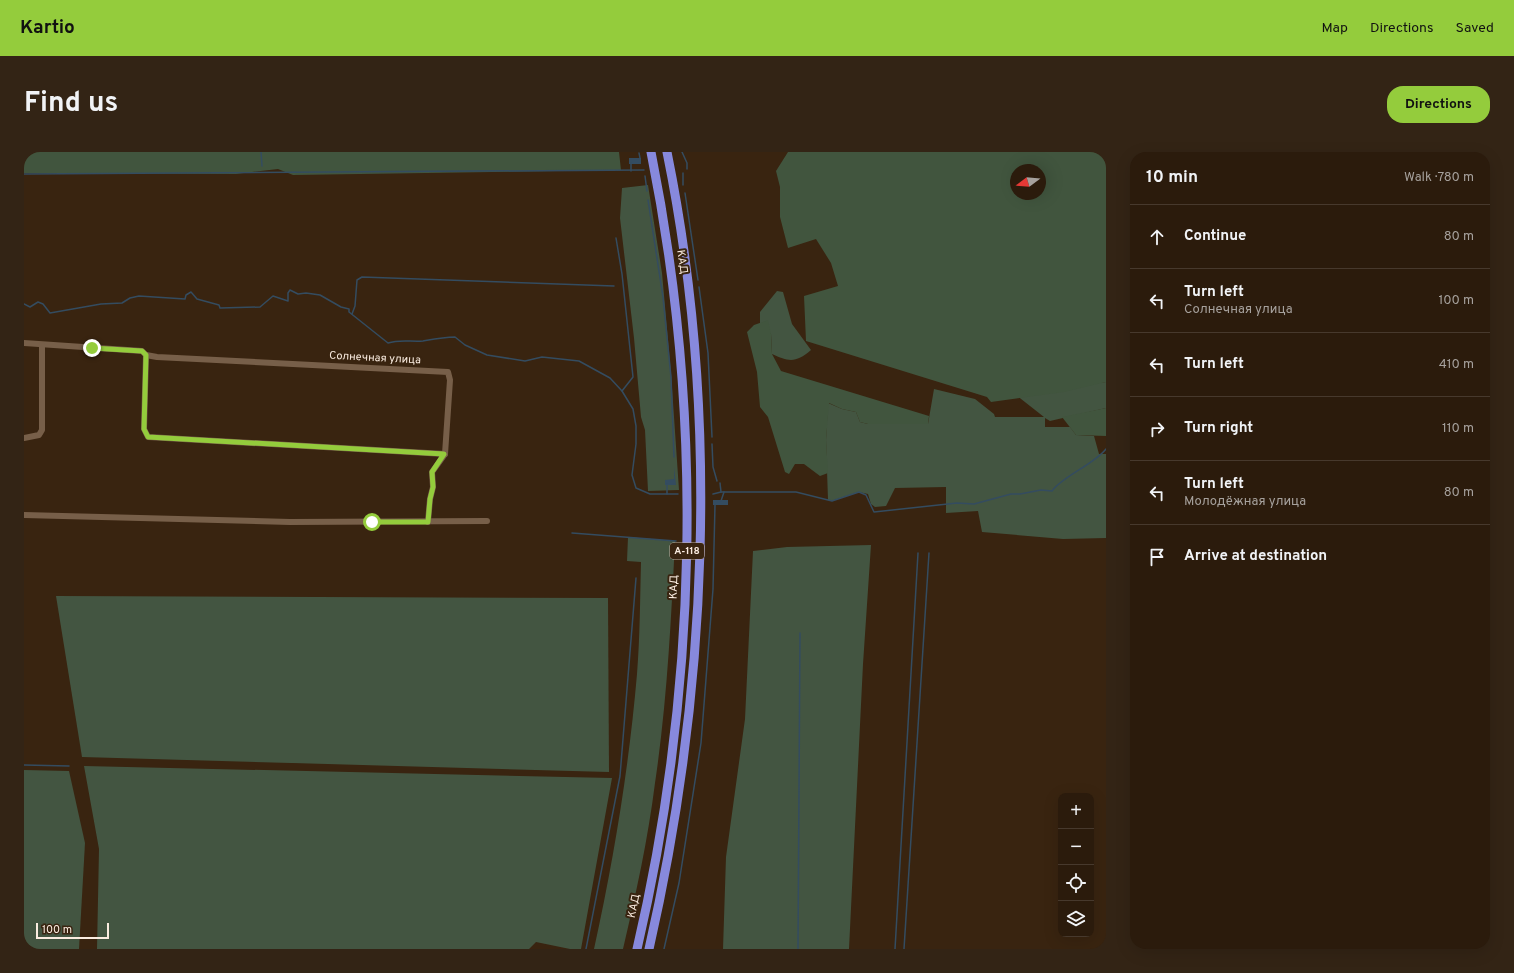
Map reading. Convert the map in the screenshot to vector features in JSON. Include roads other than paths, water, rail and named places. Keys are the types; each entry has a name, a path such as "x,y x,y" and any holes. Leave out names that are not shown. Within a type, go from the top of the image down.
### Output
{"highway":[{"name":"КАД","path":"637,949 665,812 673,749 685,621 687,553 688,488 681,357 661,200 651,152"},
{"name":"КАД","path":"649,949 677,814 685,751 695,659 699,554 697,389 693,329 684,251 667,152"}],"street":[{"path":"24,343 142,351 146,355 144,429 148,437 444,454"},
{"path":"24,438 39,435 42,430 42,345"},
{"name":"Солнечная улица","path":"146,355 157,357 448,372 450,380 444,454 432,472 433,487 430,499 428,522"},
{"path":"24,516 290,522 487,521"}],"water":[{"path":"629,158 641,158 641,164 629,164"},
{"path":"674,467 676,485 665,485 665,480 674,479"},
{"path":"713,500 728,500 728,505 713,505"}],"waterway":[{"path":"261,152 262,166"},
{"path":"682,152 687,163 687,169"},
{"path":"639,153 640,158"},
{"path":"631,163 631,171"},
{"path":"24,174 644,170"},
{"path":"683,173 683,185"},
{"path":"645,176 647,191"},
{"path":"685,193 698,280"},
{"path":"648,200 663,297 671,377 674,457"},
{"path":"616,238 622,274 633,377 622,391"},
{"path":"352,314 355,306 357,280 362,277 614,286"},
{"path":"699,287 708,353 712,437"},
{"path":"24,304 30,307 38,302 43,304 50,313 101,304 122,303 130,298 139,296 185,299 186,295 191,292 197,299 219,305 220,308 260,307 273,296 288,301 288,293 290,290 298,294 306,293 320,295 341,307 349,309 349,312 388,343 455,337 465,345 487,355 525,361 542,357 579,361 610,378 622,391 633,409 636,426 636,444 632,475 636,488 650,494 678,494"},
{"path":"712,444 713,467 717,481"},
{"path":"713,494 721,492 796,492 832,501 859,492 866,495 874,512 957,503 974,504 1011,494 1041,490 1052,491 1063,480 1094,460 1106,449"},
{"path":"720,483 721,492"},
{"path":"667,484 667,494"},
{"path":"721,501 724,492"},
{"path":"664,949 679,883 701,743 713,589 715,505"},
{"path":"572,533 676,541"},
{"path":"895,949 918,553"},
{"path":"904,949 929,553"},
{"path":"586,949 620,776 636,578"},
{"path":"798,949 800,633"},
{"path":"24,765 69,766"}]}
